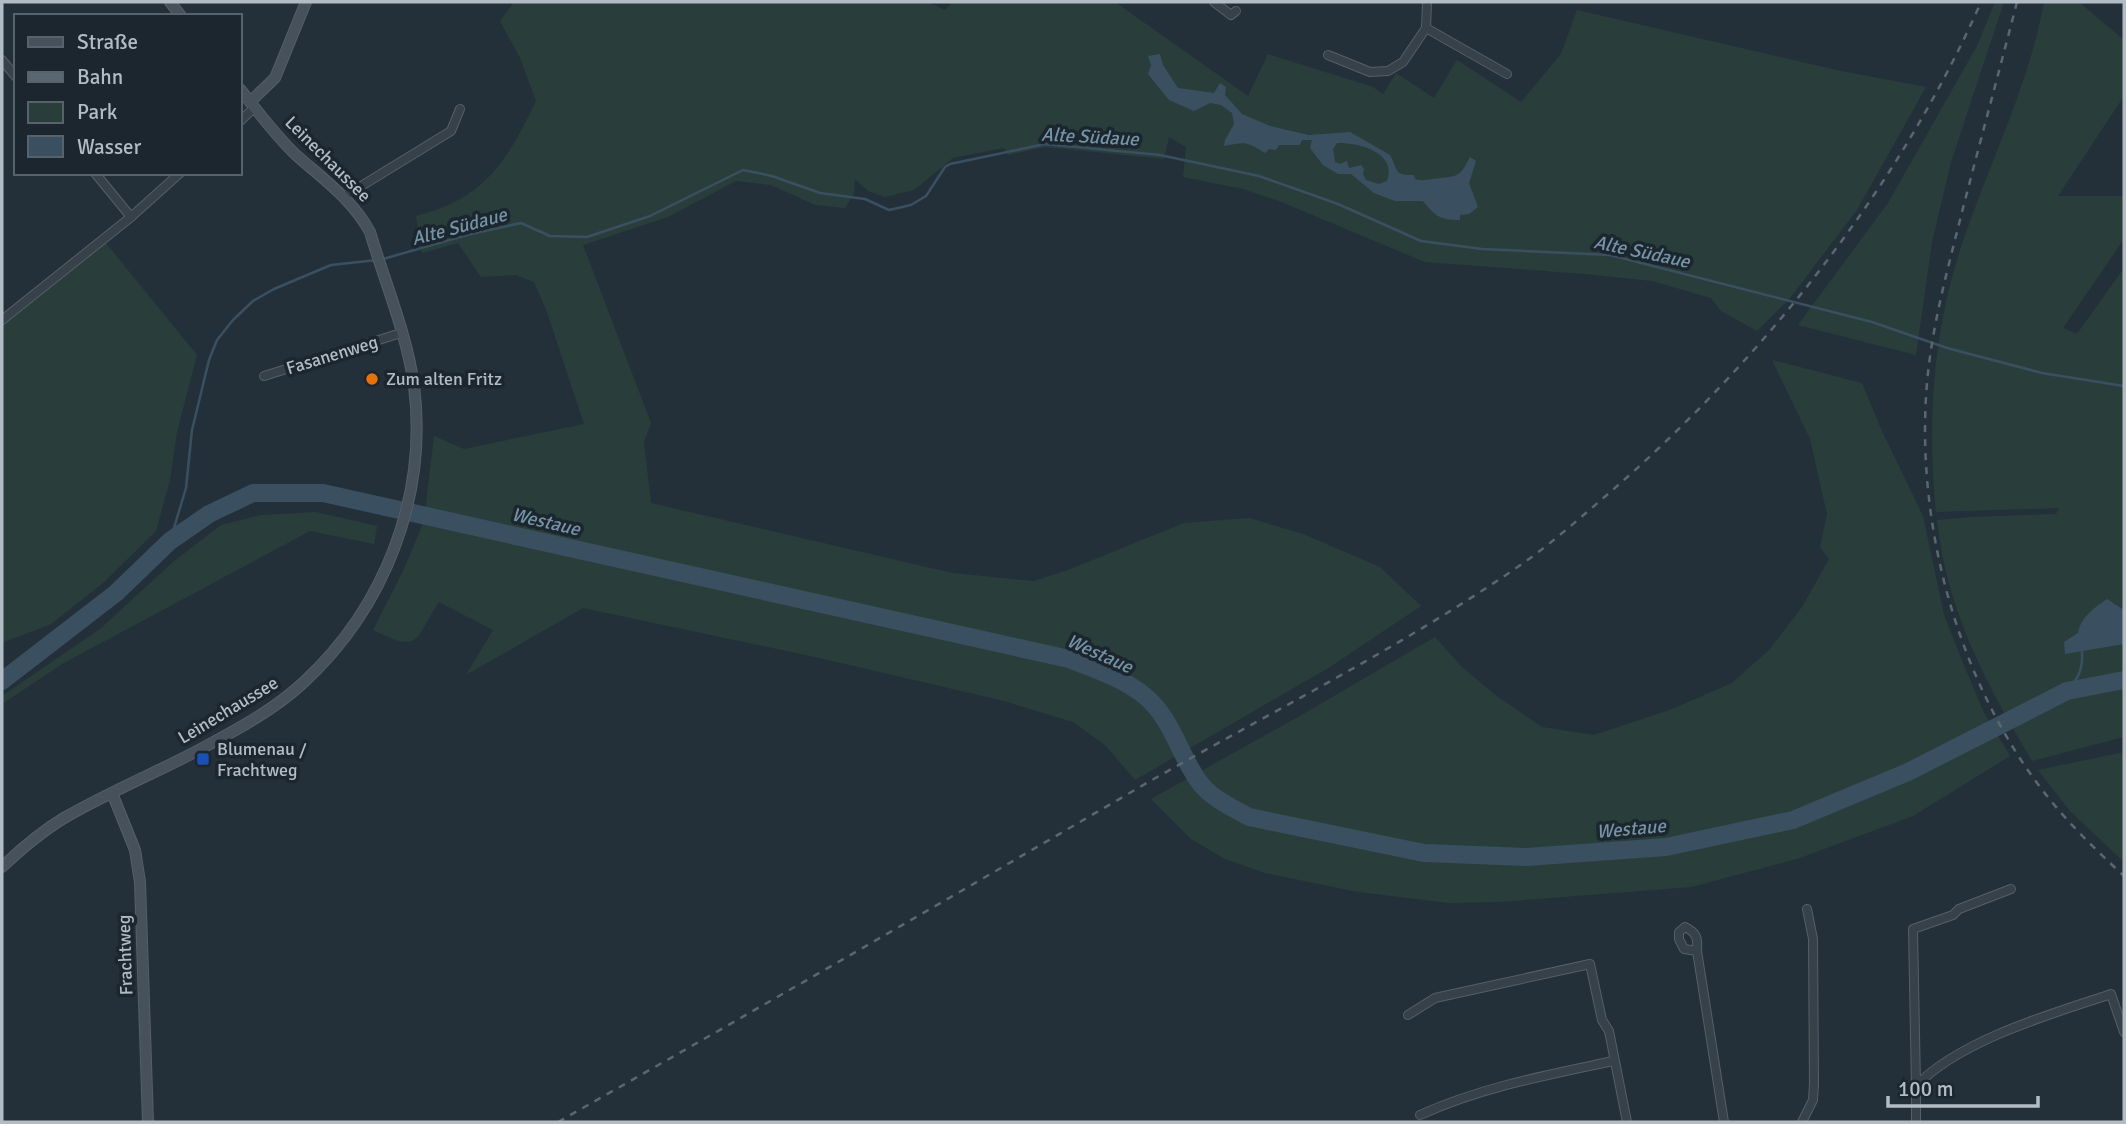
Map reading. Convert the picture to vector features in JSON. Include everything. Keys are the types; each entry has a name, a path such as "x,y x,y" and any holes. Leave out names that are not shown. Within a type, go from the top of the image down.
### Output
{"street":[{"path":"242,118 275,78 306,2"},
{"path":"1214,2 1231,15 1236,11"},
{"path":"1328,55 1370,72 1388,71 1403,62 1426,28 1427,2"},
{"path":"1426,28 1507,74"},
{"path":"2,60 14,75"},
{"name":"Leinechaussee","path":"2,867 27,844 63,818 247,723 302,684 355,626 378,588 396,546 412,481 417,411 401,333 373,242 363,219 345,196 279,138 242,92"},
{"path":"345,196 451,131 460,109"},
{"path":"97,175 131,217"},
{"path":"2,320 131,217 178,175"},
{"name":"Fasanenweg","path":"264,376 401,333"},
{"name":"Frachtweg","path":"112,793 135,850 141,883 148,1122"},
{"path":"1916,1122 1913,929 1953,915 1959,909 2011,889"},
{"path":"1802,1122 1812,1100 1814,1084 1813,939 1807,909"},
{"path":"1697,951 1724,1122"},
{"path":"1408,1015 1435,998 1590,964 1602,1020 1609,1031 1627,1122"},
{"path":"1916,1086 1960,1054 2005,1032 2111,994 2124,1032"},
{"path":"1420,1115 1457,1098 1514,1081 1614,1061"}],"green space":[{"path":"514,2 928,2 945,10 953,2 1115,2 1248,96 1268,54 1373,87 1383,94 1396,73 1434,98 1457,60 1521,102 1561,54 1577,10 1836,70 1926,87 1857,210 1790,298 1757,331 1721,311 1711,298 1652,281 1425,262 1279,201 1243,189 1183,177 1186,147 1169,137 1164,159 1045,147 1008,155 1004,148 953,158 914,190 885,197 868,191 855,179 854,194 845,208 815,205 771,185 736,181 668,217 583,245 651,423 644,442 651,503 952,573 1034,581 1184,523 1249,518 1303,534 1380,567 1421,606 1330,667 1135,780 1105,745 1073,722 1004,701 815,657 583,608 466,675 493,630 439,602 420,633 409,642 373,630 404,569 424,521 434,436 464,449 584,424 547,312 534,282 515,275 481,277 458,243 422,253 416,216 440,209 460,199 491,175 515,142 536,101 520,58 500,21"},
{"path":"1995,2 2004,2 1951,162 1932,242 1916,355 1798,325 1888,203 1977,46"},
{"path":"2044,2 2079,2 2124,40 2124,96 2058,196 2124,196 2124,239 2063,328 2077,334 2124,268 2124,737 2032,761 1984,675 1959,616 1942,554 1937,520 2056,514 2059,508 1936,512 1932,444 1935,376 1944,310 1952,277 2019,94"},
{"path":"105,242 197,355 177,432 170,480 156,531 103,583 51,624 2,643 2,325"},
{"path":"1772,360 1862,383 1923,516 1944,615 1961,658 1983,711 2010,756 1913,816 1797,859 1691,887 1500,902 1449,903 1358,892 1265,873 1225,859 1191,839 1151,799 1435,637 1462,667 1494,694 1542,727 1594,735 1672,709 1732,683 1769,650 1802,607 1829,559 1820,547 1827,514 1810,439"},
{"path":"316,512 377,526 374,544 310,531 62,664 2,704 2,696 100,629 173,562 221,525 262,515"},
{"path":"2124,752 2124,862 2070,811 2038,770"}],"water":[{"path":"1160,54 1163,65 1178,88 1214,93 1220,83 1226,87 1225,95 1242,114 1270,126 1309,135 1350,132 1390,155 1400,173 1414,175 1415,179 1456,176 1470,157 1476,161 1469,183 1478,207 1469,214 1460,215 1460,220 1447,219 1435,214 1423,201 1395,201 1374,193 1351,174 1338,174 1323,165 1310,148 1312,140 1302,140 1300,145 1279,145 1276,150 1269,149 1265,153 1245,144 1224,146 1234,124 1232,113 1221,105 1210,103 1194,111 1169,100 1148,74 1151,65 1148,56","holes":["1337,143 1355,144 1381,156 1389,171 1387,181 1379,184 1366,180 1361,165 1349,168 1347,161 1340,164 1335,162 1333,149"]},
{"path":"2107,599 2124,610 2124,644 2065,654 2064,642 2078,633 2085,618"}],"waterway":[{"name":"Alte Südaue","path":"383,259 521,223 550,236 587,237 650,216 743,170 772,176 820,193 865,199 889,210 911,205 926,196 945,167 950,164 1045,144 1160,155 1259,176 1338,204 1421,241 1482,249 1610,255 1872,322 1947,348 2042,373 2124,386"},
{"name":"Alte Südaue","path":"170,541 186,488 192,430 209,360 217,340 253,301 274,289 331,265 377,260"},
{"name":"Westaue","path":"2,681 116,593 170,541 209,514 253,493 323,493 1069,659 1119,680 1146,697 1170,727 1200,783 1216,798 1236,810 1249,817 1424,853 1527,857 1666,847 1793,820 1908,772 2067,691 2124,680"},
{"path":"2067,691 2079,673 2082,651"}],"railway":[{"path":"558,1122 1145,784 1383,651 1477,594 1544,548 1665,442 1720,387 1822,268 1910,139 1948,71 1981,2"},
{"path":"2017,2 1951,254 1933,340 1927,383 1925,437 1928,491 1936,546 1949,600 1967,653 1989,704 2016,752 2047,796 2084,838 2124,876"}],"place":[{"name":"Zum alten Fritz","path":"372,379"},
{"name":"Blumenau / Frachtweg","path":"203,759"}]}
